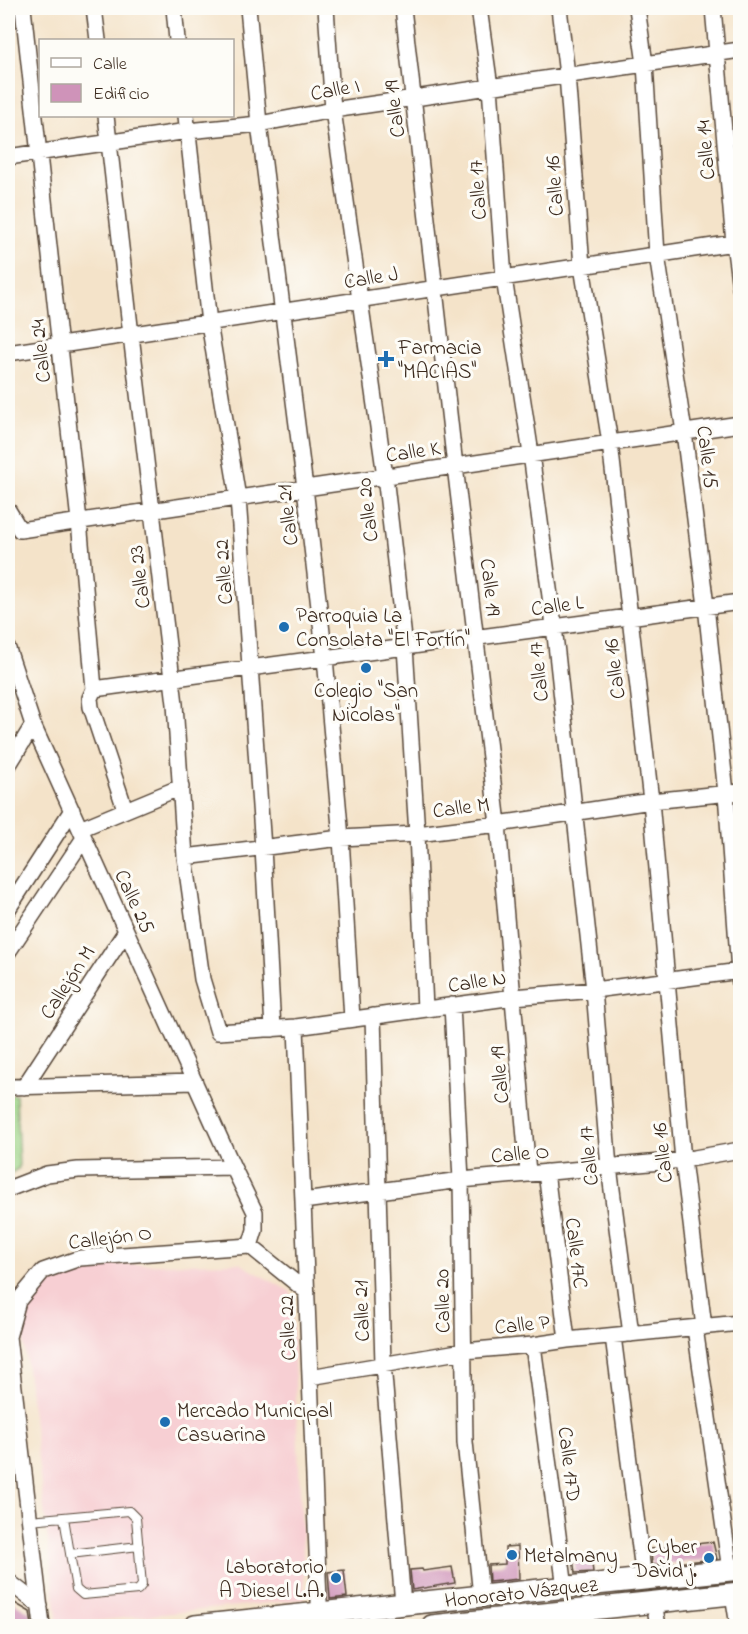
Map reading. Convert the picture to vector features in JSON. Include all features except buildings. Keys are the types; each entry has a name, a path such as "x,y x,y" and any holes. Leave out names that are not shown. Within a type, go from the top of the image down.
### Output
{"street":[{"name":"Calle 24","path":"24,8 80,521 94,689"},
{"path":"94,8 98,39"},
{"path":"174,8 177,39"},
{"name":"Calle 21","path":"248,8 259,124 325,658 341,838 352,1019"},
{"name":"Calle 20","path":"326,8 333,110 385,476 405,647 425,1009"},
{"name":"Calle 19","path":"403,8 498,824 528,1173"},
{"name":"Calle 17","path":"479,8 490,87 504,278 555,626 594,990 609,1167 631,1334"},
{"name":"Calle 16","path":"559,8 567,75 582,266 610,443 651,801 699,1328 735,1569"},
{"name":"Calle 15","path":"637,8 645,64 657,255 684,432 733,793 740,976"},
{"name":"Calle 14","path":"714,8 741,288"},
{"name":"Calle I","path":"8,157 110,142 187,123 259,124 333,110 741,50"},
{"name":"Calle 23","path":"106,117 172,679 185,857 202,979 218,1032"},
{"name":"Calle 22","path":"187,123 209,323 238,498 263,848 273,1029"},
{"name":"Calle J","path":"8,353 737,243"},
{"name":"Calle K","path":"8,510 20,530 741,424"},
{"name":"Calle L","path":"94,689 741,602"},
{"name":"Calle 25","path":"8,649 33,725 233,1167"},
{"path":"94,689 90,698 91,707 125,809"},
{"path":"8,766 33,725"},
{"path":"8,952 82,834 125,809 181,787"},
{"name":"Calle M","path":"185,857 341,838 417,834 651,801 733,793"},
{"path":"8,909 72,810"},
{"name":"Callejón M","path":"24,1087 126,931"},
{"name":"Calle N","path":"218,1032 296,1027 514,997 666,981 740,976"},
{"name":"Calle 20","path":"452,1005 461,1180 465,1443 481,1596"},
{"name":"Calle 21","path":"373,1016 383,1364 403,1605"},
{"name":"Calle 22","path":"296,1027 320,1620"},
{"path":"8,1087 195,1082"},
{"name":"Calle O","path":"303,1201 461,1180 683,1160 741,1150"},
{"path":"8,1190 48,1174 78,1170 233,1167 255,1212 255,1230 250,1246 307,1292"},
{"name":"Calle 17C","path":"546,1172 567,1340"},
{"name":"Callejón O","path":"42,1626 8,1337 18,1301 44,1271 80,1258 250,1246"},
{"name":"Calle P","path":"310,1377 464,1350 741,1323"},
{"path":"613,1336 644,1579"},
{"name":"Calle 17D","path":"533,1345 565,1588"},
{"path":"8,1447 23,1460"},
{"name":"Honorato Vázquez","path":"195,1626 320,1620 403,1605 735,1569"},
{"path":"8,1581 40,1606"},
{"path":"737,1593 738,1626"},
{"name":"Honorato Vázquez","path":"432,1626 573,1619 654,1602 737,1593"},
{"path":"654,1602 658,1626"}],"lane":[{"path":"30,1520 129,1511 136,1518 142,1585 138,1590 83,1595 76,1589 64,1518"},
{"path":"70,1554 139,1546"}],"shaded area":[{"name":"Mercado Municipal Casuarina","path":"239,1263 291,1292 305,1599 58,1625 23,1335 31,1295 52,1274 77,1265"}],"green space":[{"path":"8,1095 16,1095 19,1168 8,1175"}],"place":[{"name":"Farmacia \"MACIAS\"","path":"386,359"},
{"name":"Parroquia La Consolata \"El Fortín\"","path":"284,627"},
{"name":"Colegio \"San Nicolas\"","path":"366,668"},
{"name":"Mercado Municipal Casuarina","path":"165,1422"},
{"name":"Metalmany","path":"512,1555"},
{"name":"Cyber David j.","path":"709,1558"},
{"name":"Laboratorio A Diesel L.A.","path":"336,1578"}]}
